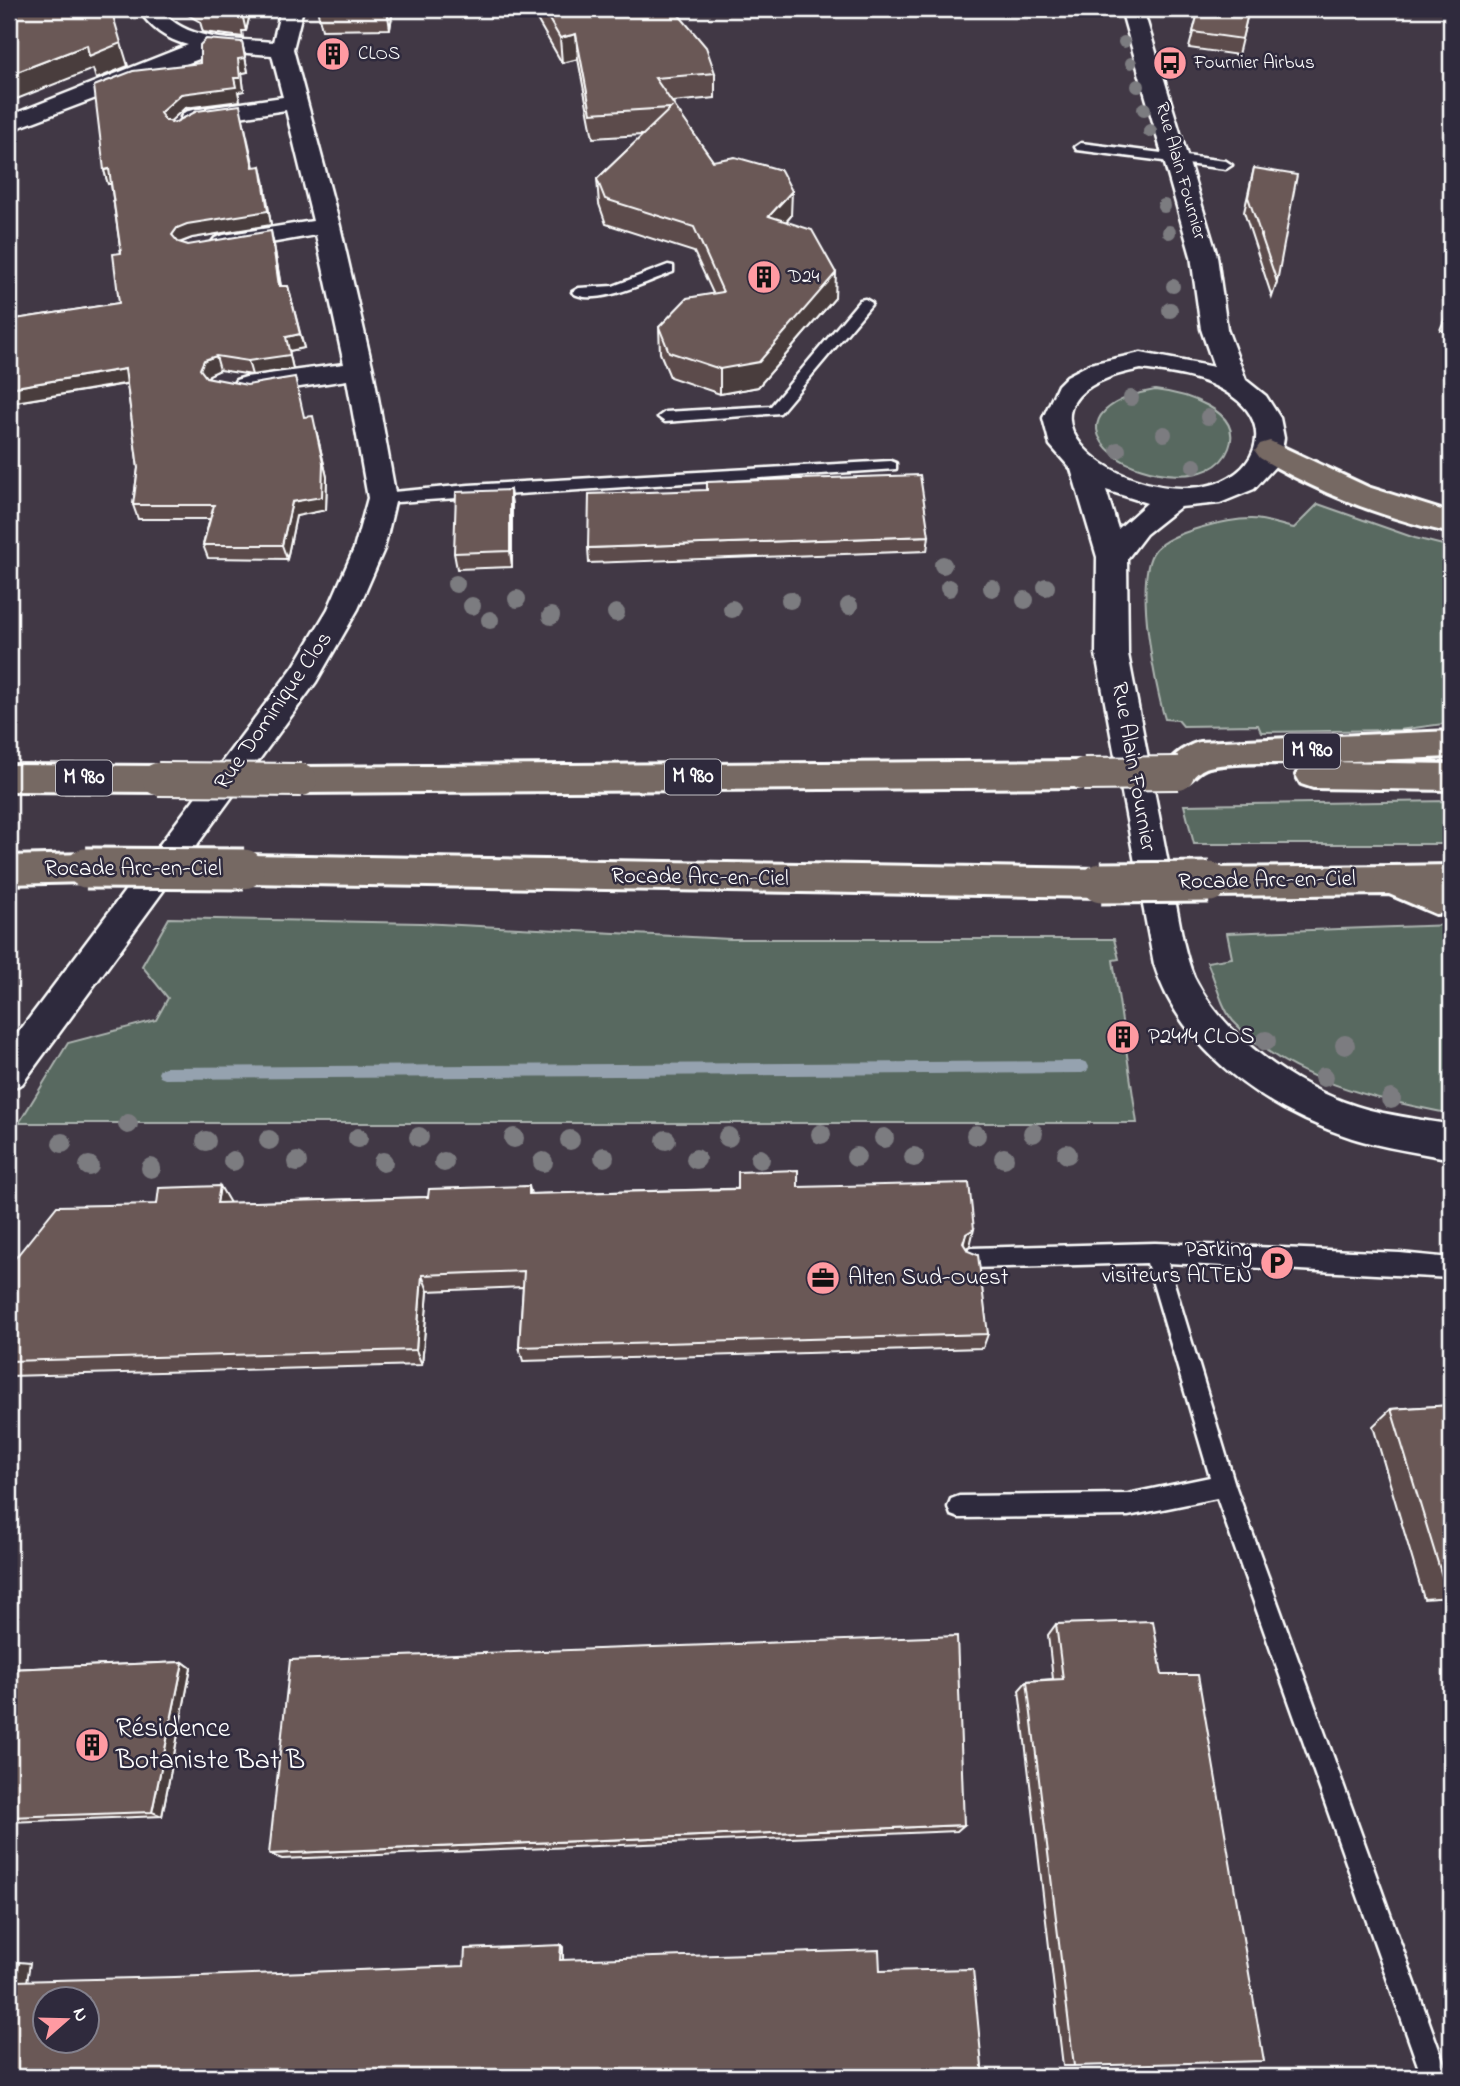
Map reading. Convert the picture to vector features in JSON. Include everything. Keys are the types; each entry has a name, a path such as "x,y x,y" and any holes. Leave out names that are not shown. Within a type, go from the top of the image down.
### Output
{"highway":[{"path":"1270,451 1294,466 1368,498 1451,523"},
{"name":"M 980","path":"1178,773 1199,755 1451,744"},
{"name":"M 980","path":"9,778 301,779 1178,773 1451,777"},
{"name":"Rocade Arc-en-Ciel","path":"9,870 244,869 1101,883 1451,879"},
{"path":"1392,880 1436,899 1451,899"}],"street":[{"path":"149,9 166,30 203,43 282,49"},
{"name":"Rue Dominique Clos","path":"9,1073 305,674 343,609 369,549 382,498 359,370 327,226 282,49 292,9"},
{"name":"Rue Alain Fournier","path":"1132,9 1204,256 1214,328 1233,383"},
{"path":"9,124 191,54 203,43"},
{"path":"178,127 193,116 296,102"},
{"path":"206,246 327,226"},
{"name":"Rue Alain Fournier","path":"1153,362 1186,341 1198,326 1209,294"},
{"name":"Rue Alain Fournier","path":"1141,361 1153,362 1202,371 1233,383 1257,404 1270,428 1270,451 1265,462 1246,481 1209,496 1174,497 1128,490 1085,469 1065,448 1056,424 1059,402 1076,382 1098,369 1141,361"},
{"path":"221,382 252,387 359,370"},
{"name":"Rue Alain Fournier","path":"1085,469 1112,556 1112,654 1165,941 1180,986 1212,1030 1240,1058 1276,1085 1319,1108 1353,1122 1451,1142"},
{"path":"1112,556 1136,527 1174,497"}],"lane":[{"path":"1081,147 1226,165"},
{"path":"579,292 615,290 668,269"},
{"path":"665,416 775,410 865,303"},
{"path":"382,498 469,490 891,466"},
{"path":"1155,1253 1224,1485 1436,2077"},
{"path":"971,1258 1155,1253 1386,1262 1451,1268"},
{"path":"959,1507 1128,1505 1224,1485"}],"green space":[{"path":"1155,390 1194,399 1219,413 1231,434 1229,448 1221,461 1193,474 1176,475 1141,469 1114,455 1102,442 1097,430 1099,419 1105,410 1115,403"},
{"path":"1318,504 1415,538 1451,547 1451,723 1399,730 1261,732 1258,725 1183,726 1178,720 1165,719 1156,682 1146,607 1149,564 1155,550 1186,532 1228,521 1256,519 1294,528"},
{"path":"1451,801 1451,844 1194,844 1184,805"},
{"path":"169,918 421,923 730,939 1114,939 1119,959 1113,960 1137,1123 19,1123 68,1043 156,1020 168,998 142,966"},
{"path":"1451,925 1451,1114 1363,1094 1306,1073 1279,1059 1255,1042 1233,1021 1207,962 1232,958 1227,933"}],"building":[{"path":"9,9 111,9 121,43 89,56 87,45 9,75"},
{"path":"237,9 238,15 197,10"},
{"path":"543,9 674,9 706,47 715,73 655,78 713,161 735,157 781,170 792,191 769,216 812,230 836,273 759,362 720,369 669,352 659,327 687,298 723,292 694,227 605,199 597,179 671,108 591,113 576,34 560,38"},
{"path":"1199,9 1249,9 1242,39 1193,32"},
{"path":"206,39 242,42 245,58 238,59 240,78 234,78 236,87 181,94 160,113 165,120 174,123 197,111 240,105 253,167 261,166 268,211 187,224 177,228 172,235 178,242 188,245 271,231 279,286 288,286 300,334 286,337 290,355 248,361 216,356 204,360 200,369 206,377 247,385 295,377 304,417 313,416 323,463 322,497 292,502 282,545 203,545 214,505 133,505 138,468 125,369 9,388 9,320 119,303 113,254 121,253 109,169 104,170 94,86 133,71 200,63 200,45"},
{"path":"1254,168 1297,175 1277,282 1248,197"},
{"path":"920,475 929,536 588,548 589,494 707,490 707,482"},
{"path":"510,490 510,551 454,553 456,492"},
{"path":"798,1170 798,1187 969,1183 974,1229 966,1234 963,1243 968,1251 978,1255 988,1334 519,1347 524,1271 422,1275 416,1350 9,1361 9,1266 57,1206 157,1204 159,1188 220,1186 217,1203 428,1197 429,1189 529,1186 529,1194 738,1189 738,1172"},
{"path":"1451,1405 1451,1586 1445,1586 1391,1409"},
{"path":"1153,1621 1162,1675 1198,1675 1264,2061 1074,2066 1027,1681 1063,1679 1056,1624"},
{"path":"957,1636 964,1825 269,1854 290,1660"},
{"name":"Résidence Botaniste Bat B","path":"183,1662 152,1812 9,1817 9,1669"},
{"path":"561,1945 560,1960 879,1950 880,1971 973,1969 983,2077 9,2077 9,1962 19,1962 15,1981 464,1966 465,1949"}],"waterway":[{"path":"165,1073 1082,1067"}],"place":[{"name":"CLOS","path":"333,54"},
{"name":"Fournier Airbus","path":"1170,63"},
{"name":"D24","path":"764,277"},
{"name":"P2414 CLOS","path":"1123,1037"},
{"name":"Parking visiteurs ALTEN","path":"1277,1263"},
{"name":"Alten Sud-Ouest","path":"823,1278"},
{"name":"Résidence Botaniste Bat B","path":"92,1745"}]}
